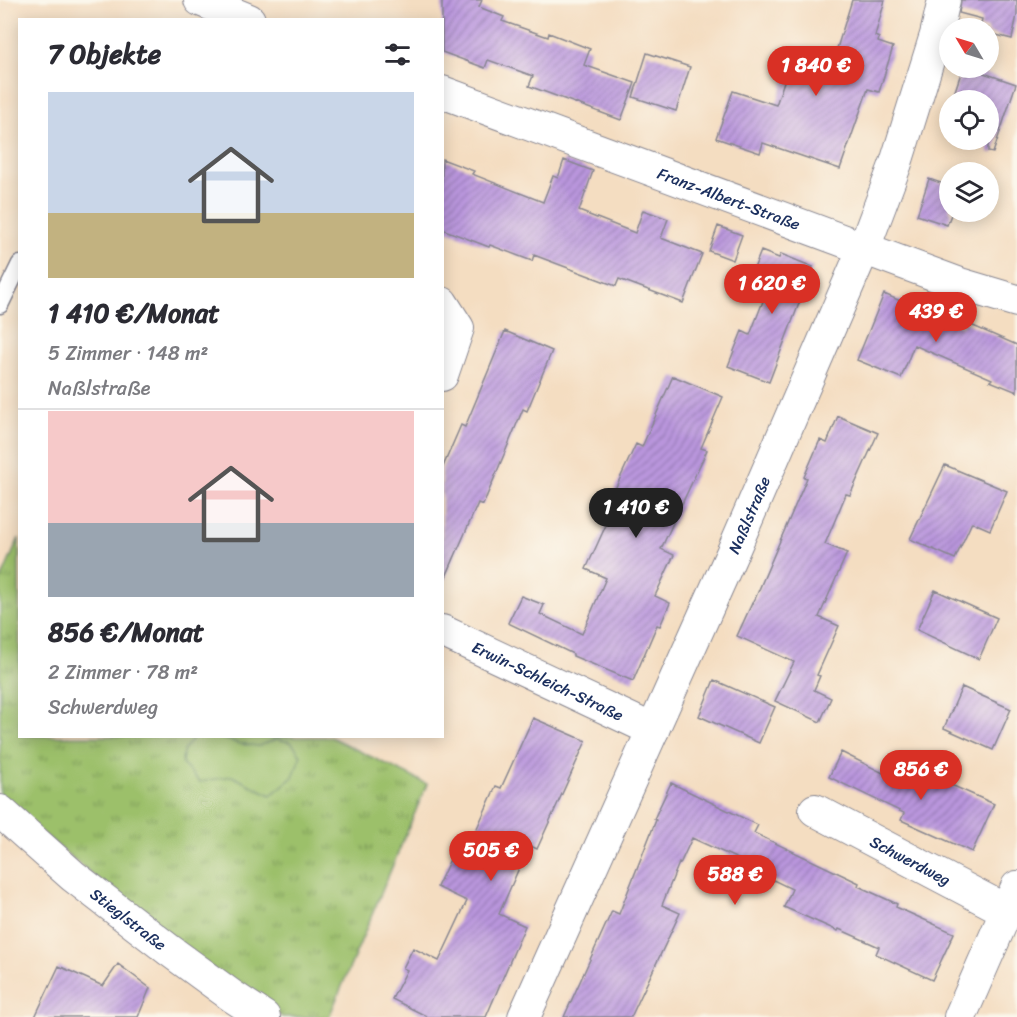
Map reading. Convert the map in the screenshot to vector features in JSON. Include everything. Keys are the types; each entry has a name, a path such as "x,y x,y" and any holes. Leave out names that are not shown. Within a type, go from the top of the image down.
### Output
{"street":[{"path":"201,0 244,18"},
{"name":"Naßlstraße","path":"524,1017 734,549 864,248 896,164 936,35 944,0"},
{"name":"Franz-Albert-Straße","path":"444,93 960,284 1017,301"},
{"path":"444,306 458,328 444,369"},
{"name":"Erwin-Schleich-Straße","path":"444,632 653,730"},
{"name":"Schwerdweg","path":"815,810 1012,899"},
{"name":"Stieglstraße","path":"0,811 73,876 168,950 264,1017"},
{"path":"960,1017 1012,899"}],"lane":[{"path":"0,305 18,268"}],"green space":[{"path":"18,540 18,738 333,738 427,784 329,1017 282,1017 170,939 0,798 0,582"},
{"path":"193,738 220,738 240,744 259,746 276,739 291,742 301,755 293,777 271,795 232,776 200,782 182,764 183,751"}],"building":[{"path":"442,0 482,0 479,7 504,17 502,21 548,37 549,33 590,49 584,65 635,83 621,120 529,86 533,76 488,60 485,68 444,53 444,18 442,18"},
{"path":"852,0 885,0 875,36 879,38 878,42 893,47 879,92 868,89 840,169 763,143 760,153 716,138 733,91 776,105 792,58 830,71"},
{"path":"961,0 1017,0 1017,15 1012,39 999,36 999,18 978,18 959,13"},
{"path":"647,53 690,67 676,111 633,97"},
{"path":"959,78 998,78 1016,84 999,135 999,90 955,90"},
{"path":"444,160 474,171 472,174 543,202 553,176 558,178 564,160 593,171 579,211 635,233 643,210 668,219 661,238 702,254 683,303 619,279 616,286 534,255 532,261 490,245 489,247 444,230"},
{"path":"929,179 939,182 939,222 948,222 947,225 917,215"},
{"path":"718,226 742,235 733,260 709,251"},
{"path":"761,251 779,258 781,254 813,267 769,382 728,366 742,331 750,335 770,283 751,276"},
{"path":"884,294 962,327 964,322 1017,345 1017,392 914,345 901,378 857,360"},
{"path":"505,331 552,351 527,411 523,409 483,505 478,503 444,581 444,464 461,425 465,427"},
{"path":"673,376 723,397 701,448 707,450 661,549 674,555 655,596 670,603 660,626 657,625 633,681 573,656 508,623 521,596 544,605 540,614 582,634 606,578 586,569 616,503 610,500 636,444 642,447"},
{"path":"838,416 878,433 850,495 846,494 825,544 847,553 819,617 839,626 817,675 820,676 814,690 831,698 820,722 775,701 794,662 737,636 807,478 804,477 820,440 827,443"},
{"path":"945,465 1007,491 990,530 972,522 955,559 910,539"},
{"path":"935,590 997,618 979,659 917,630"},
{"path":"714,680 775,707 759,743 699,716"},
{"path":"962,687 1011,709 993,750 944,728"},
{"path":"533,718 586,741 537,849 529,845 499,914 525,926 486,1017 428,1017 392,999 407,970 403,968 413,948 439,961 467,901 437,887 463,832 473,837 496,786 501,788"},
{"path":"841,752 891,777 892,775 916,786 922,772 994,804 972,852 901,820 904,813 829,777"},
{"path":"671,783 758,825 754,833 859,883 858,886 897,904 896,907 954,933 932,980 876,954 879,947 784,907 792,889 771,879 773,875 692,838 662,905 680,913 631,1017 564,1017 612,911 619,914 656,820 654,819"},
{"path":"118,964 150,988 138,1017 35,1017 59,966 103,986"}]}
